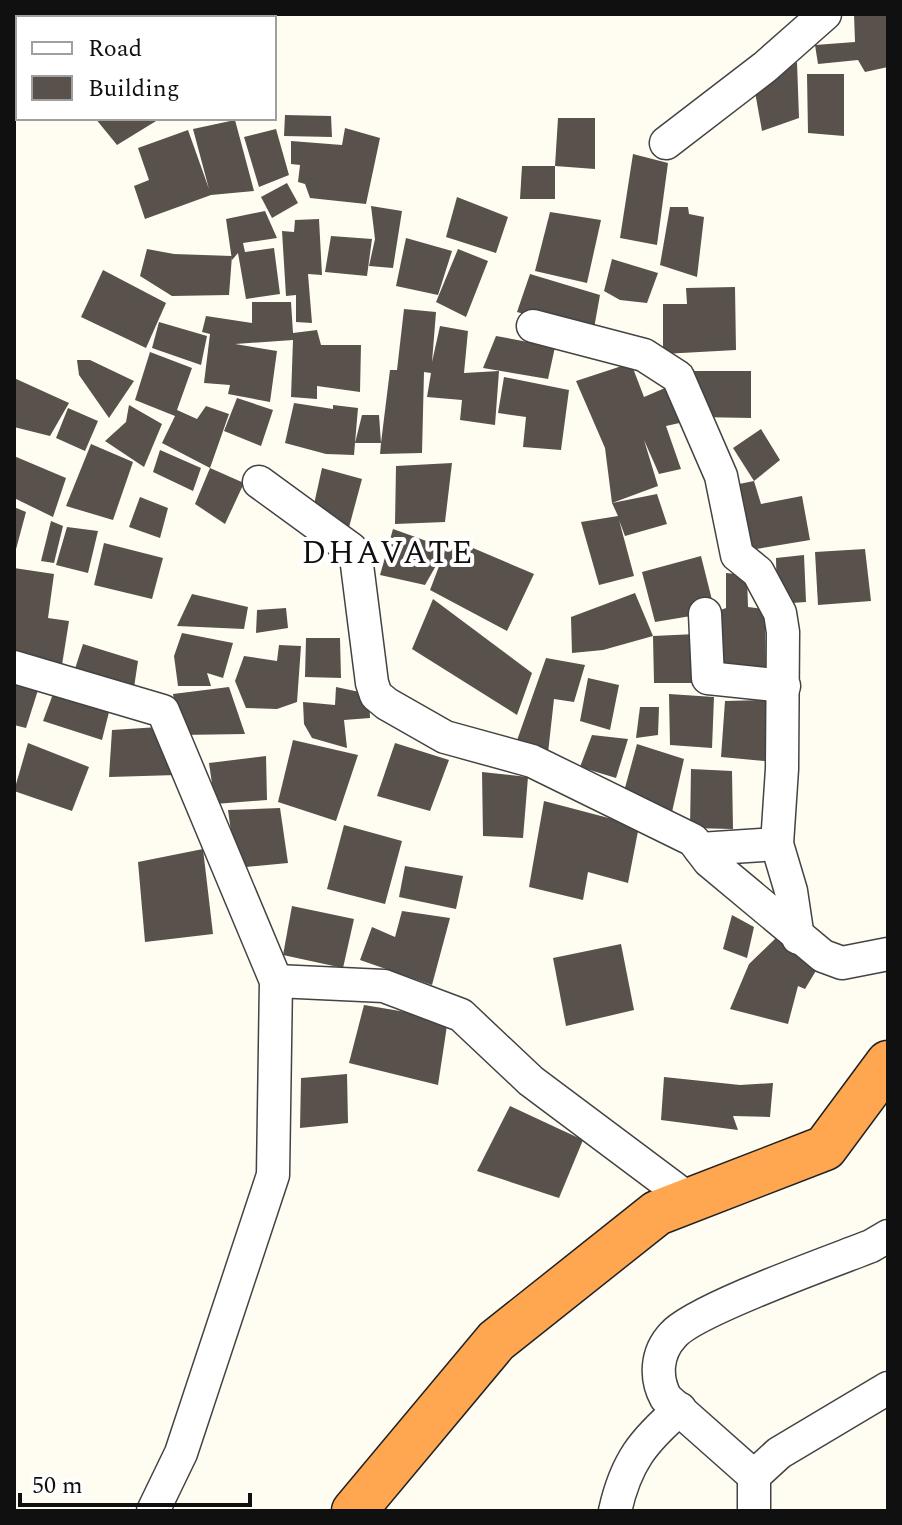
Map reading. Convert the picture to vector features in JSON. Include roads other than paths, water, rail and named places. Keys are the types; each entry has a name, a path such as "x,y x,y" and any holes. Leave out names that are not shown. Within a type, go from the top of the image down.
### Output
{"highway":[{"path":"354,1511 496,1341 657,1213 825,1148 888,1063"}],"street":[{"path":"666,143 765,67 825,14"},
{"path":"533,326 644,355 678,377 721,476 737,555 758,572 780,613 784,686 777,844 791,891 798,938"},
{"path":"259,482 297,507 351,549 356,557 376,695 445,737 532,761 693,840 719,870 823,956 842,963 888,954"},
{"path":"705,614 708,678 784,686"},
{"path":"14,667 163,711 276,981 273,1175 181,1453 153,1511"},
{"path":"700,849 777,844"},
{"path":"276,981 384,986 461,1015 531,1081 690,1200"},
{"path":"754,1476 666,1398 659,1384 660,1356 673,1334 706,1314 871,1246 888,1236"},
{"path":"754,1511 754,1476 779,1453 888,1388"},
{"path":"615,1511 623,1477 647,1437 680,1409"}],"district":[{"name":"DHAVATE","path":"388,553"}]}
